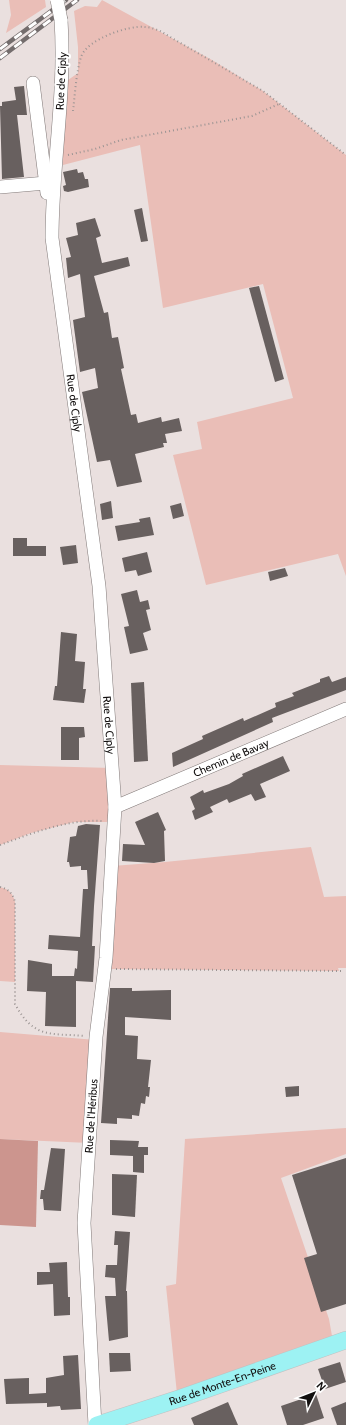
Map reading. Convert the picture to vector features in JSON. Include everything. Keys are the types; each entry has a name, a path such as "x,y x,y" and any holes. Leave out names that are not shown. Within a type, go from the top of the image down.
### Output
{"main road":[{"name":"Rue de Monte-En-Peine","path":"96,1425 181,1398 346,1340"}],"street":[{"name":"Rue de Ciply","path":"58,0 61,20 62,71 52,197 52,238 99,586 115,807"},
{"path":"33,83 52,238"},
{"path":"0,187 46,183"},
{"name":"Chemin de Bavay","path":"115,807 346,709"},
{"name":"Rue de l'Héribus","path":"96,1425 84,1223 96,1037 105,969 115,807"}],"path":[{"path":"72,113 81,56 87,47 96,41 114,34 133,28 145,27 160,31 212,60 262,91 346,155"},
{"path":"55,155 66,155 95,149 129,139 252,116 279,104"},
{"path":"0,844 31,833 74,822 114,822"},
{"path":"0,887 13,895 15,902 15,1004 21,1016 40,1032 96,1037"},
{"path":"105,969 343,971"}],"shaded area":[{"path":"9,0 45,0 46,7 6,33 11,15"},
{"path":"102,0 212,60 263,91 346,155 346,576 338,554 206,585 173,455 202,449 197,422 293,398 263,284 163,308 140,145 63,165 58,128 61,85 78,73 78,47 74,11 85,6 97,7"},
{"path":"0,765 112,768 114,822 74,822 31,833 0,845"},
{"path":"311,847 324,897 346,896 346,968 338,968 339,971 105,969 112,866"},
{"path":"0,887 10,892 15,902 15,982 0,981"},
{"path":"0,1032 96,1040 89,1143 0,1139"},
{"path":"346,1128 346,1154 281,1178 329,1319 332,1336 177,1394 166,1286 176,1284 185,1139"},
{"path":"0,1139 38,1141 36,1227 0,1225"}],"building":[{"path":"24,86 27,115 17,115 24,177 2,179 0,106 2,106 2,102 16,100 14,87"},
{"path":"77,169 78,173 83,172 85,179 88,179 89,187 68,192 64,191 63,186 66,185 63,172"},
{"path":"142,208 148,241 141,242 134,210"},
{"path":"95,218 101,236 96,238 102,263 128,257 130,266 94,276 104,313 108,312 112,338 118,337 124,368 121,369 131,415 136,414 138,423 161,417 162,422 179,418 182,431 165,434 167,443 163,443 164,447 135,454 142,482 117,487 110,460 97,462 82,392 98,388 95,368 80,372 73,320 85,317 80,274 68,278 66,258 71,257 66,238 78,235 76,223"},
{"path":"259,286 284,379 275,382 249,288"},
{"path":"111,501 113,518 102,520 100,504"},
{"path":"181,503 184,516 173,519 170,506"},
{"path":"150,517 154,535 118,541 115,526 140,522 139,519"},
{"path":"13,538 27,538 27,546 46,546 46,556 13,556"},
{"path":"76,545 78,563 63,565 60,547"},
{"path":"147,552 152,572 138,576 136,570 125,572 122,558"},
{"path":"285,568 288,576 270,581 268,572"},
{"path":"137,590 140,602 148,600 150,609 146,610 151,630 143,633 148,650 130,654 124,627 129,626 121,594"},
{"path":"61,632 77,634 75,661 85,662 83,689 86,689 84,703 53,700 55,686 57,686"},
{"path":"329,676 332,682 346,677 346,690 272,718 273,722 173,767 172,753 203,739 202,736 243,718 244,721 276,707 275,703 294,696 292,693 320,682 320,679"},
{"path":"144,682 148,761 134,762 131,683"},
{"path":"61,727 84,727 85,737 79,738 79,760 61,760"},
{"path":"283,756 290,771 260,784 266,797 255,801 251,794 229,803 227,799 210,807 213,812 195,820 192,811 195,809 190,797 203,790 204,793 229,784 243,776 242,774"},
{"path":"158,812 166,830 164,831 165,861 154,863 122,861 123,844 145,845 135,822"},
{"path":"86,824 100,825 92,946 95,946 93,982 76,981 76,1027 45,1026 46,992 27,991 28,960 52,964 52,976 74,976 75,968 77,969 78,951 48,949 49,935 80,937 83,889 88,889 87,870 81,870 81,866 70,867 69,862 67,862 70,837 76,836 78,826"},
{"path":"110,988 132,988 132,991 171,990 171,1020 125,1017 125,1035 138,1036 137,1059 151,1060 148,1087 150,1087 149,1097 146,1096 145,1104 141,1103 139,1116 132,1115 132,1119 117,1118 117,1124 101,1123"},
{"path":"299,1086 299,1096 286,1097 285,1087"},
{"path":"110,1140 139,1141 138,1147 148,1147 148,1155 144,1155 144,1173 133,1172 133,1156 110,1155"},
{"path":"51,1148 65,1149 61,1211 44,1210 43,1199 40,1199 41,1190 44,1190"},
{"path":"346,1158 346,1304 321,1312 304,1258 317,1254 292,1175"},
{"path":"112,1174 137,1175 135,1217 112,1215"},
{"path":"115,1231 130,1232 126,1291 128,1337 109,1341 105,1296 116,1296 115,1278 105,1277 106,1265 117,1265 118,1245 114,1245"},
{"path":"67,1262 70,1315 54,1316 53,1284 37,1285 37,1272 50,1272 49,1263"},
{"path":"109,1353 130,1353 131,1371 110,1372"},
{"path":"78,1355 81,1409 61,1410 60,1406 47,1407 47,1403 6,1404 4,1379 29,1378 29,1394 46,1393 46,1378 64,1375 63,1356"},
{"path":"340,1362 346,1382 325,1389 318,1369"},
{"path":"316,1394 324,1418 303,1425 287,1425 281,1406"},
{"path":"228,1402 238,1425 194,1425 191,1418"},
{"path":"346,1402 346,1425 337,1425 331,1408"}],"railway":[{"path":"0,49 66,0"},
{"path":"0,58 77,0"}]}
